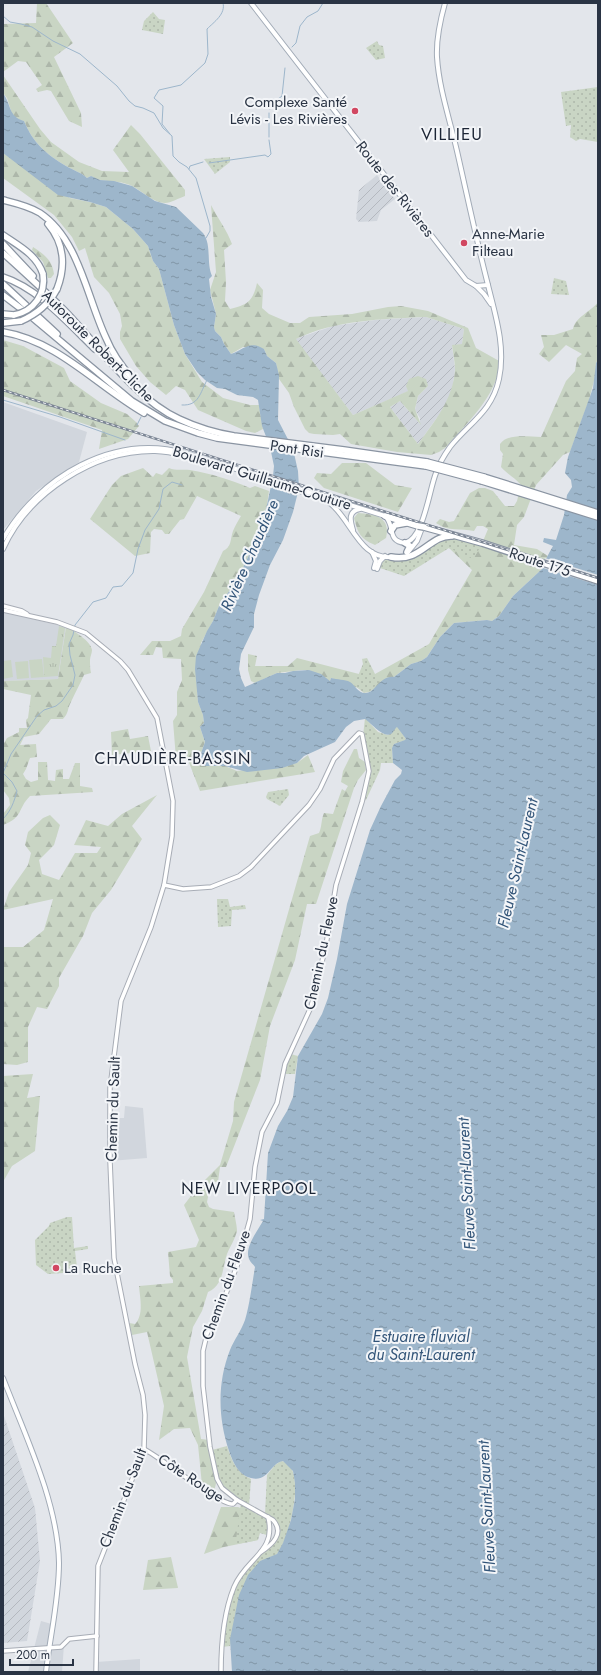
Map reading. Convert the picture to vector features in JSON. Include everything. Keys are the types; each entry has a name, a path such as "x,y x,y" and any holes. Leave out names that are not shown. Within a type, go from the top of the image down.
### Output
{"highway":[{"path":"3,200 36,214 46,222 60,244 63,258 61,278 57,289 41,310 21,320 3,323"},
{"path":"3,200 37,211 57,229 69,245 75,258 102,329 115,356 138,386 160,405 188,422"},
{"path":"3,235 34,258 40,265 43,274 43,289 37,301 27,310 14,315 3,314"},
{"path":"3,244 64,310"},
{"name":"Autoroute Robert-Cliche","path":"3,253 64,310 119,371 144,395 162,409 188,422 222,434 249,440"},
{"path":"3,277 24,286 53,309 119,371"},
{"path":"3,284 100,375"},
{"name":"Autoroute Robert-Cliche","path":"3,295 132,401 165,421 198,434 249,440"},
{"path":"3,332 20,335 52,350 136,408 155,419 165,421"},
{"name":"Pont Risi","path":"249,440 427,464 483,479"},
{"path":"483,479 598,513"},
{"path":"483,479 598,517"},
{"name":"Boulevard Guillaume-Couture","path":"385,516 482,543"},
{"path":"391,531 395,526 408,523"},
{"name":"Boulevard Guillaume-Couture","path":"388,557 401,559 412,556 445,537 462,538"},
{"path":"405,543 410,546 407,552"},
{"name":"Route 175","path":"482,543 598,581"}],"main road":[{"name":"Route des Rivières","path":"251,3 466,280 476,286 493,307"},
{"path":"385,516 390,522 391,531 396,540 405,543 414,538 418,531 431,486 442,460 451,446 487,408 494,396 502,361 502,346 438,69 437,41 445,3"},
{"path":"476,286 488,285"},
{"name":"Boulevard Guillaume-Couture","path":"3,539 19,514 46,488 66,474 86,463 118,451 137,448 163,448 185,453 323,498 385,516"},
{"name":"Boulevard Guillaume-Couture","path":"3,549 23,517 46,493 80,471 114,457 129,453 170,453 253,475"},
{"path":"372,552 376,561 376,569 380,561 388,557 402,556 414,545 420,534 442,460"},
{"name":"Boulevard Guillaume-Couture","path":"323,498 339,512 362,544 372,552 388,557"},
{"path":"354,534 350,516 354,511 361,509"},
{"path":"3,1378 39,1472 54,1520 59,1564 46,1672"}],"street":[{"name":"Chemin du Sault","path":"3,606 28,614"},
{"name":"Chemin du Sault","path":"3,610 28,614 57,622 90,636 120,661 128,670 157,718 161,730 163,752 174,812 164,885 151,927 121,1001 110,1088 110,1161 114,1258 146,1415 144,1449 98,1566 96,1672"},
{"name":"Chemin du Fleuve","path":"164,885 183,889 211,886 239,876 251,867 309,805 320,789 334,759 361,733 363,736 369,771 362,802 336,885 326,945 311,1007 285,1064 277,1103 262,1132 250,1219 239,1259 221,1306 207,1334 203,1351 203,1386 213,1467 217,1479 222,1488 237,1500 268,1517"},
{"name":"Côte Rouge","path":"144,1449 154,1454 207,1492 229,1504 233,1504 237,1500"},
{"path":"261,1552 270,1536 268,1517"},
{"path":"221,1672 221,1651 226,1608 234,1587 242,1573 261,1552 274,1541 278,1533 277,1523 268,1517"},
{"path":"3,1651 61,1647 69,1639 97,1636"}],"shaded area":[{"path":"377,175 395,199 381,210 377,221 359,222 356,219 359,190"},
{"path":"426,317 464,329 462,344 452,346 455,369 452,392 441,412 418,444 390,407 400,401 420,424 420,418 415,410 418,396 428,386 409,391 353,415 295,339 333,326 375,320"},
{"path":"3,402 87,432 79,462 36,491 3,530"},
{"path":"3,612 66,627 58,679 3,681"},
{"path":"125,1106 143,1108 147,1158 110,1161 110,1118 124,1118"},
{"path":"3,1413 35,1508 40,1561 27,1641 3,1643"},
{"path":"41,1621 55,1625 52,1646 64,1645 62,1672 28,1672"},
{"path":"140,1659 140,1672 96,1672 96,1662"}],"green space":[{"path":"37,3 46,3 73,43 54,57 81,113 82,127 69,121 51,91 47,90 38,92 36,89 42,85 26,62 18,61 3,72 3,24 36,23"},
{"path":"153,12 159,19 165,20 163,34 142,30 144,21"},
{"path":"377,41 379,45 383,46 385,58 376,60 366,48"},
{"path":"3,75 40,129 51,142 79,162 102,171 129,172 113,150 131,125 185,190 185,196 165,203 156,201 127,184 101,180 91,176 87,178 59,162 36,142 24,121 16,119 12,114 7,98 3,93"},
{"path":"598,87 598,142 580,139 576,141 570,137 571,125 566,126 561,92"},
{"path":"3,153 70,198 106,207 133,229 148,246 153,261 159,269 174,325 185,354 202,382 223,398 250,405 259,405 263,429 255,433 246,431 198,410 185,390 176,386 166,395 150,382 136,366 120,339 122,326 120,314 109,293 94,277 85,248 79,251 72,237 54,215 3,178"},
{"path":"230,157 230,162 215,174 204,159"},
{"path":"211,205 228,234 232,244 224,250 226,282 225,301 230,309 241,306 249,301 254,294 257,283 263,290 262,308 269,314 290,323 300,323 309,317 352,314 388,307 401,306 428,311 468,328 476,348 501,362 498,375 487,398 471,419 445,448 431,455 397,452 351,444 340,434 333,435 309,433 305,429 294,407 289,393 279,379 276,363 267,356 264,349 243,347 231,354 221,337 215,331 214,327 216,314 210,290 216,272","holes":["426,317 464,329 462,344 452,345 455,370 451,391 431,427 418,444 390,407 400,401 421,425 415,409 418,396 428,386 426,379 418,376 409,379 406,386 408,391 353,415 296,339 343,324"]},
{"path":"33,247 50,261 54,274 51,278 48,278 43,262 32,250"},
{"path":"554,278 566,281 569,295 551,294"},
{"path":"598,302 598,360 596,363 595,377 589,400 570,452 563,455 536,485 524,517 517,525 514,545 537,549 548,556 542,569 513,596 499,616 492,621 487,620 454,623 440,637 427,657 421,661 411,664 394,677 369,692 331,678 330,681 309,670 277,673 255,683 251,681 248,670 248,654 257,656 255,666 288,666 297,658 359,674 366,679 429,644 472,570 449,548 481,546 488,529 483,526 477,526 474,531 445,528 436,523 440,519 449,522 454,521 470,493 479,488 485,488 493,491 505,506 514,506 517,501 521,485 501,467 503,454 500,450 500,444 508,438 513,437 541,437 566,381 575,371 577,358 582,354 566,345 549,362 539,354 544,347 541,335 554,335 573,329 577,321"},
{"path":"3,340 23,346 64,368 70,381 101,403 127,414 139,426 128,439 99,449 102,430 3,396"},
{"path":"342,463 366,463 395,485 412,488 398,512 324,488 314,478 317,473 331,474"},
{"path":"143,468 153,477 156,473 162,475 169,468 177,470 190,470 220,477 250,488 255,486 269,491 267,505 258,536 238,578 219,606 201,643 197,688 198,702 203,715 204,723 200,727 205,742 200,756 204,766 225,766 237,771 297,763 308,755 315,772 200,791 188,760 176,759 173,721 177,715 177,692 182,680 181,659 163,658 162,648 156,647 153,655 140,655 152,641 170,641 181,636 182,629 204,592 223,551 229,545 233,531 241,516 197,496 184,519 180,520 169,534 165,534 162,530 154,529 151,532 150,553 135,556 90,519 112,485 121,476"},
{"path":"358,513 370,514 384,521 387,531 386,538 375,545 363,538 358,532 354,518"},
{"path":"449,538 463,540 481,546 473,559 449,548 404,576 380,568 380,562 384,559 396,560 440,540"},
{"path":"59,626 65,628 58,676 44,677 43,657 51,658 52,646 56,646"},
{"path":"66,627 81,636 91,647 91,673 84,675 63,719 51,719 39,734 24,737 20,745 36,744 37,757 30,758 23,774 26,779 31,782 38,780 38,762 47,762 48,780 55,781 56,770 63,769 63,779 69,779 75,763 80,763 80,786 92,788 93,792 30,796 17,816 10,822 3,825 3,814 10,805 9,798 3,790 3,745 7,738 19,732 19,728 27,728 26,720 28,718 31,695 3,689 3,681 58,679"},
{"path":"367,658 379,682 369,692 364,693 354,685 363,664 362,659"},
{"path":"42,659 44,677 31,678 29,660"},
{"path":"11,660 13,677 3,679 3,661"},
{"path":"28,661 29,678 17,679 15,662"},
{"path":"365,718 378,732 388,735 397,726 406,740 394,744 392,748 393,763 381,763 380,770 366,800 362,802 369,771 363,736"},
{"path":"128,729 130,739 148,736 151,751 112,755 111,732"},
{"path":"354,749 357,749 359,758 365,762 366,770 354,788 316,904 307,904 295,960 270,1026 260,1080 226,1167 220,1167 218,1182 211,1182 207,1202 209,1207 213,1209 234,1212 237,1231 227,1254 220,1281 208,1292 202,1311 193,1327 187,1357 201,1439 209,1440 217,1479 214,1492 202,1485 198,1445 190,1428 174,1429 159,1440 164,1406 147,1332 132,1335 129,1323 135,1324 140,1316 141,1306 139,1286 173,1283 170,1276 168,1252 196,1247 199,1240 184,1205 197,1188 220,1165 233,1121 234,1102 310,836 319,833 324,813 333,814 342,789 345,791 348,786 341,782 343,771"},
{"path":"288,789 289,795 280,806 266,797 268,792"},
{"path":"157,795 132,826 142,839 111,890 92,913 83,936 59,978 59,986 47,1009 37,1007 28,1027 28,1062 17,1065 3,1064 3,947 23,947 44,930 53,899 3,910 9,892 28,865 31,853 25,845 28,832 43,818 50,815 60,825 54,845 39,860 42,874 59,880 75,853 97,853 101,847 74,845 86,820 108,826 122,814"},
{"path":"217,899 228,899 230,907 245,905 246,909 232,910 231,926 218,927"},
{"path":"290,1054 298,1056 295,1074 284,1074"},
{"path":"33,1074 27,1098 40,1096 35,1151 12,1166 3,1182 3,1076"},
{"path":"67,1217 72,1217 74,1248 88,1246 88,1249 75,1251 77,1267 66,1269 63,1273 48,1274 36,1265 35,1240 49,1226 50,1223"},
{"path":"227,1446 235,1466 251,1479 249,1506 265,1514 267,1475 275,1465 281,1461 289,1465 294,1475 295,1488 291,1520 282,1546 277,1554 269,1559 260,1561 230,1646 222,1647 226,1608 241,1573 276,1539 278,1526 268,1517 270,1536 260,1533 258,1540 237,1544 236,1540 241,1502 230,1495 217,1479 212,1450"},
{"path":"221,1507 238,1507 258,1515 258,1540 224,1547 204,1554"},
{"path":"171,1557 178,1588 143,1590 148,1560"}],"water":[{"name":"Estuaire fluvial du Saint-Laurent","path":"3,93 15,116 24,121 36,142 52,157 87,178 91,176 100,180 114,181 132,186 155,201 176,207 203,233 206,238 209,265 212,276 209,279 211,297 216,314 214,327 215,331 221,337 231,354 247,346 259,346 264,349 267,356 276,363 279,375 278,420 293,449 298,471 299,488 293,512 283,540 270,565 259,595 254,614 254,627 241,654 239,669 245,687 277,673 309,670 321,674 330,681 331,678 348,681 352,683 360,692 369,693 381,681 389,677 394,677 411,664 421,661 427,657 440,637 454,623 487,620 492,621 499,616 513,596 542,569 553,546 543,542 544,538 556,540 564,515 567,495 572,487 571,480 565,473 568,457 593,388 596,363 598,360 598,1672 232,1672 230,1639 239,1595 248,1575 260,1561 277,1554 283,1543 291,1520 295,1499 295,1483 293,1471 283,1461 275,1465 261,1478 257,1479 246,1476 237,1468 225,1439 221,1413 220,1400 223,1375 230,1350 245,1320 248,1307 255,1267 249,1259 248,1250 252,1239 263,1221 260,1220 264,1219 268,1153 278,1126 293,1097 298,1056 322,1014 328,998 347,904 370,830 395,780 401,774 402,770 393,763 392,748 394,744 406,739 397,727 391,734 384,734 365,719 354,721 346,727 335,742 304,756 297,763 282,768 247,772 225,766 204,766 200,756 205,742 200,727 204,723 203,715 198,702 195,669 196,656 219,606 238,578 258,536 267,505 273,476 274,466 270,447 262,426 258,400 253,397 237,395 225,389 217,388 205,380 197,372 185,354 174,325 159,269 153,261 148,246 133,229 106,207 58,195 3,153"}],"pier":[{"path":"545,558 598,575 598,585 540,567"}],"waterway":[{"path":"170,134 162,124 163,106 154,98 159,90 181,85 205,63 208,54 207,29 216,21 223,11 223,3"},
{"path":"292,47 296,43 300,26 307,17 318,11 323,3"},
{"path":"3,16 10,22 32,27 53,41 80,54 117,86 135,106 154,113 163,128 172,136 173,156 187,167 196,178 210,226 210,231 206,238"},
{"path":"270,109 273,103 282,96 285,68"},
{"path":"269,113 269,137"},
{"path":"209,163 265,155 268,157 271,154 269,140"},
{"path":"189,169 190,166 203,162"},
{"path":"182,405 188,405 196,401 207,380"},
{"path":"3,400 60,417 125,440"},
{"path":"137,425 141,417"},
{"path":"3,773 11,754 37,716 44,710 56,706 62,701 73,685 75,675 69,644 75,625 93,602 106,598 113,587 122,586 133,573 138,549 145,530 159,509 163,489 172,482 182,485"},
{"path":"3,773 12,782 17,791 12,806 3,819"}],"railway":[{"path":"3,390 598,578"}],"place":[{"name":"Complexe Santé Lévis - Les Rivières","path":"355,111"},
{"name":"Anne-Marie Filteau","path":"464,243"},
{"name":"La Ruche","path":"56,1268"}],"district":[{"name":"VILLIEU","path":"452,134"},
{"name":"CHAUDIÈRE-BASSIN","path":"173,758"},
{"name":"NEW LIVERPOOL","path":"249,1188"}],"water label":[{"name":"Rivière Chaudière","path":"249,555"},
{"name":"Fleuve Saint-Laurent","path":"517,863"},
{"name":"Fleuve Saint-Laurent","path":"466,1184"},
{"name":"Fleuve Saint-Laurent","path":"486,1507"}]}
